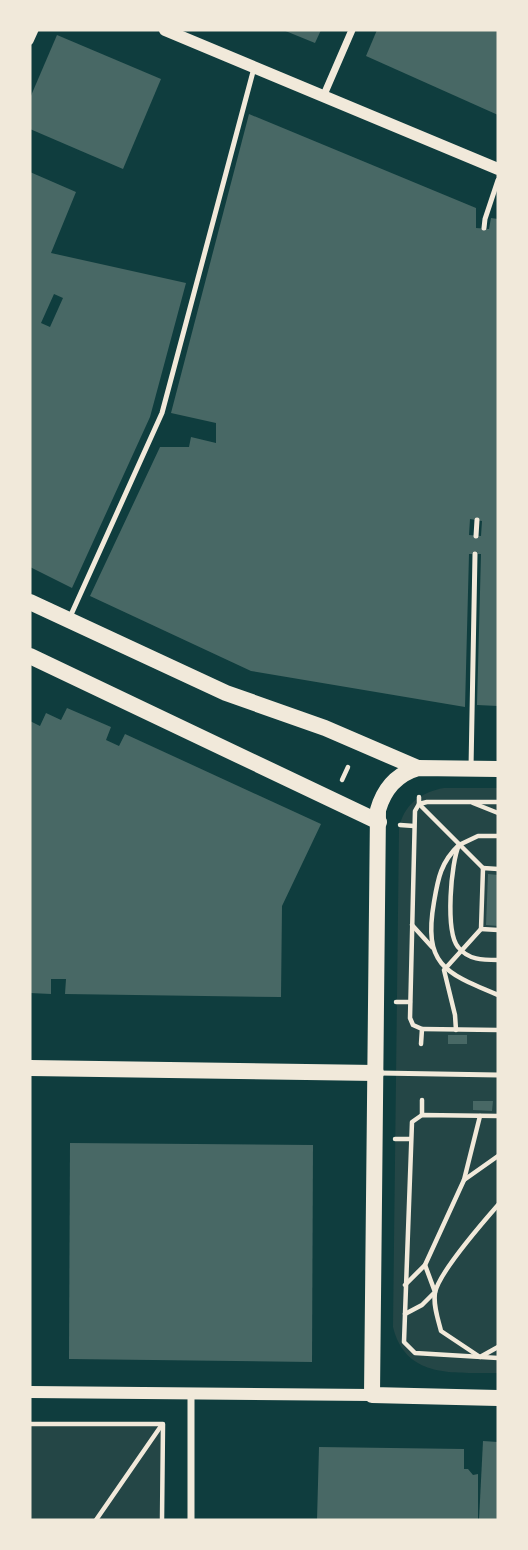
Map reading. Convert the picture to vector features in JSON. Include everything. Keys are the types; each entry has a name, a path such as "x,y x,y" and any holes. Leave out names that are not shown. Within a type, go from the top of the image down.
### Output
{"main road":[{"path":"30,602 226,693 325,728 418,768 498,769"},
{"path":"30,656 379,822"},
{"path":"418,768 401,776 386,790 378,810 372,1395 498,1398"},
{"path":"30,1068 376,1073"}],"street":[{"path":"30,41 35,30"},
{"path":"166,30 498,169"},
{"path":"323,97 352,30"},
{"path":"30,1392 372,1395"},
{"path":"191,1393 191,1520"}],"lane":[{"path":"69,620 162,414 254,68"},
{"path":"484,228 498,180"},
{"path":"476,536 477,520"},
{"path":"471,769 475,554"},
{"path":"376,1073 498,1075"}],"path":[{"path":"342,780 348,767"},
{"path":"419,797 414,826 411,1022 422,1029 498,1030"},
{"path":"469,801 498,813"},
{"path":"419,804 498,802"},
{"path":"419,804 484,868 498,869"},
{"path":"400,825 414,826"},
{"path":"432,947 430,923 438,875 444,862 459,845 478,836 498,836"},
{"path":"459,845 454,866 451,925 454,942 473,958 498,960"},
{"path":"456,1030 453,1004 443,970 481,929 484,868"},
{"path":"412,925 446,967 466,981 498,995"},
{"path":"481,929 498,930"},
{"path":"397,1002 410,1002"},
{"path":"421,1044 422,1029"},
{"path":"422,1100 422,1115"},
{"path":"498,1116 422,1115 412,1122 404,1342 415,1353 498,1358"},
{"path":"405,1285 425,1265 464,1180 480,1116"},
{"path":"395,1139 410,1139"},
{"path":"464,1180 498,1156"},
{"path":"405,1314 422,1305 435,1292 458,1254 498,1205"},
{"path":"425,1265 435,1292 435,1309 441,1331 480,1357"},
{"path":"404,1350 410,1348"},
{"path":"480,1357 498,1348"},
{"path":"413,1360 415,1353"},
{"path":"30,1424 163,1424"},
{"path":"96,1520 163,1424"},
{"path":"162,1520 163,1424"}],"shaded area":[{"path":"444,788 498,788 498,1373 450,1372 421,1365 409,1356 400,1344 393,1327 399,829 404,813 414,801"},
{"path":"163,1424 162,1520 30,1520 30,1425"}],"building":[{"path":"283,30 321,30 315,43"},
{"path":"377,30 498,30 498,115 366,56"},
{"path":"57,35 161,79 123,169 30,129 30,98"},
{"path":"249,114 476,208 476,228 489,229 491,218 498,219 498,706 477,705 481,554 469,554 465,707 251,671 90,596 160,447 189,447 191,437 216,443 216,423 171,413","holes":["470,519 482,521 481,536 469,535"]},
{"path":"30,172 76,192 51,253 186,283 150,417 72,588 30,567","holes":["54,294 63,298 50,327 41,323"]},
{"path":"67,708 111,727 106,740 119,746 125,734 321,824 282,906 281,997 65,994 66,979 51,979 51,994 30,993 30,721 40,726 46,713 61,720"},
{"path":"488,874 498,875 498,926 486,925"},
{"path":"448,1035 467,1035 467,1044 448,1044"},
{"path":"473,1101 493,1101 492,1111 473,1110"},
{"path":"70,1143 313,1145 312,1362 69,1359"},
{"path":"483,1441 498,1442 498,1520 479,1520"},
{"path":"319,1447 464,1449 464,1469 468,1469 473,1475 478,1474 478,1520 317,1520"}]}
